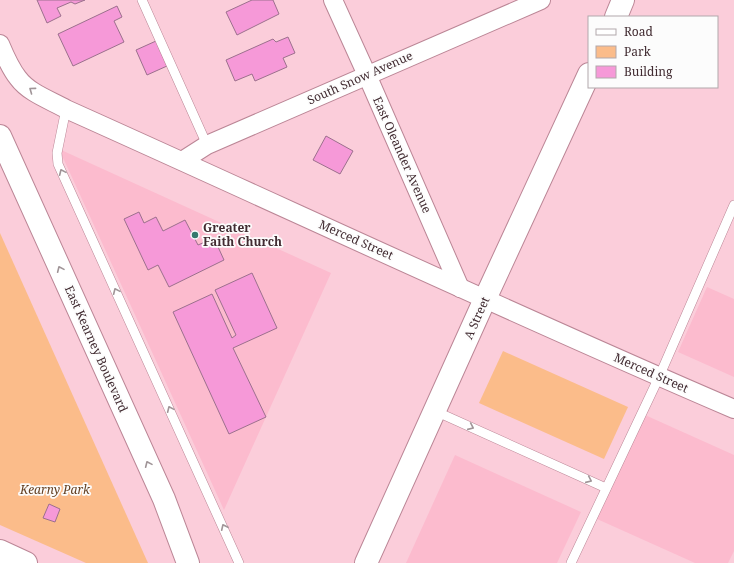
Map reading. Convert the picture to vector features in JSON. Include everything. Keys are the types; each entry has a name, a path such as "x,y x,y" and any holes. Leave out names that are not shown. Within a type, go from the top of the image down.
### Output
{"main road":[{"path":"616,16 623,0"},
{"name":"A Street","path":"366,563 485,299 588,76"},
{"name":"East Kearney Boulevard","path":"0,136 164,499 188,563"},
{"path":"164,499 196,563"},
{"path":"0,551 26,563"}],"street":[{"name":"East Oleander Avenue","path":"333,0 460,288"},
{"name":"South Snow Avenue","path":"182,161 207,145 367,75 522,4 541,0"},
{"name":"Merced Street","path":"0,44 10,65 19,79 33,92 66,109 460,288 734,409"}],"lane":[{"path":"142,0 207,145"},
{"path":"66,109 57,153 58,164 239,563"},
{"path":"571,563 659,377 734,205"},
{"path":"435,411 606,488"}],"shaded area":[{"path":"59,149 331,273 224,510 136,317"},
{"path":"707,287 734,299 734,377 678,352"},
{"path":"645,415 734,455 734,551 728,563 695,563 597,519"},
{"path":"455,455 581,512 557,563 406,563"}],"green space":[{"name":"Kearny Park","path":"0,233 148,563 86,563 0,525"},
{"path":"503,351 628,407 604,459 479,403"}],"building":[{"path":"37,0 85,0 75,4 71,2 57,8 61,16 47,23"},
{"path":"252,0 273,0 279,14 237,35 226,12"},
{"path":"117,6 122,17 114,21 124,42 73,66 58,34"},
{"path":"288,37 295,53 283,58 287,67 255,81 252,74 235,81 226,60 273,39 276,42"},
{"path":"156,41 167,66 147,75 136,50"},
{"path":"326,136 353,151 340,174 313,160"},
{"path":"139,212 144,223 156,217 163,231 185,220 198,245 214,238 224,260 169,287 158,265 148,270 124,219"},
{"path":"252,273 277,328 233,348 266,417 229,434 173,312 212,294 232,338 236,335 215,290"},
{"path":"49,504 60,509 55,522 43,518"}],"place":[{"name":"Greater Faith Church","path":"195,235"}]}
